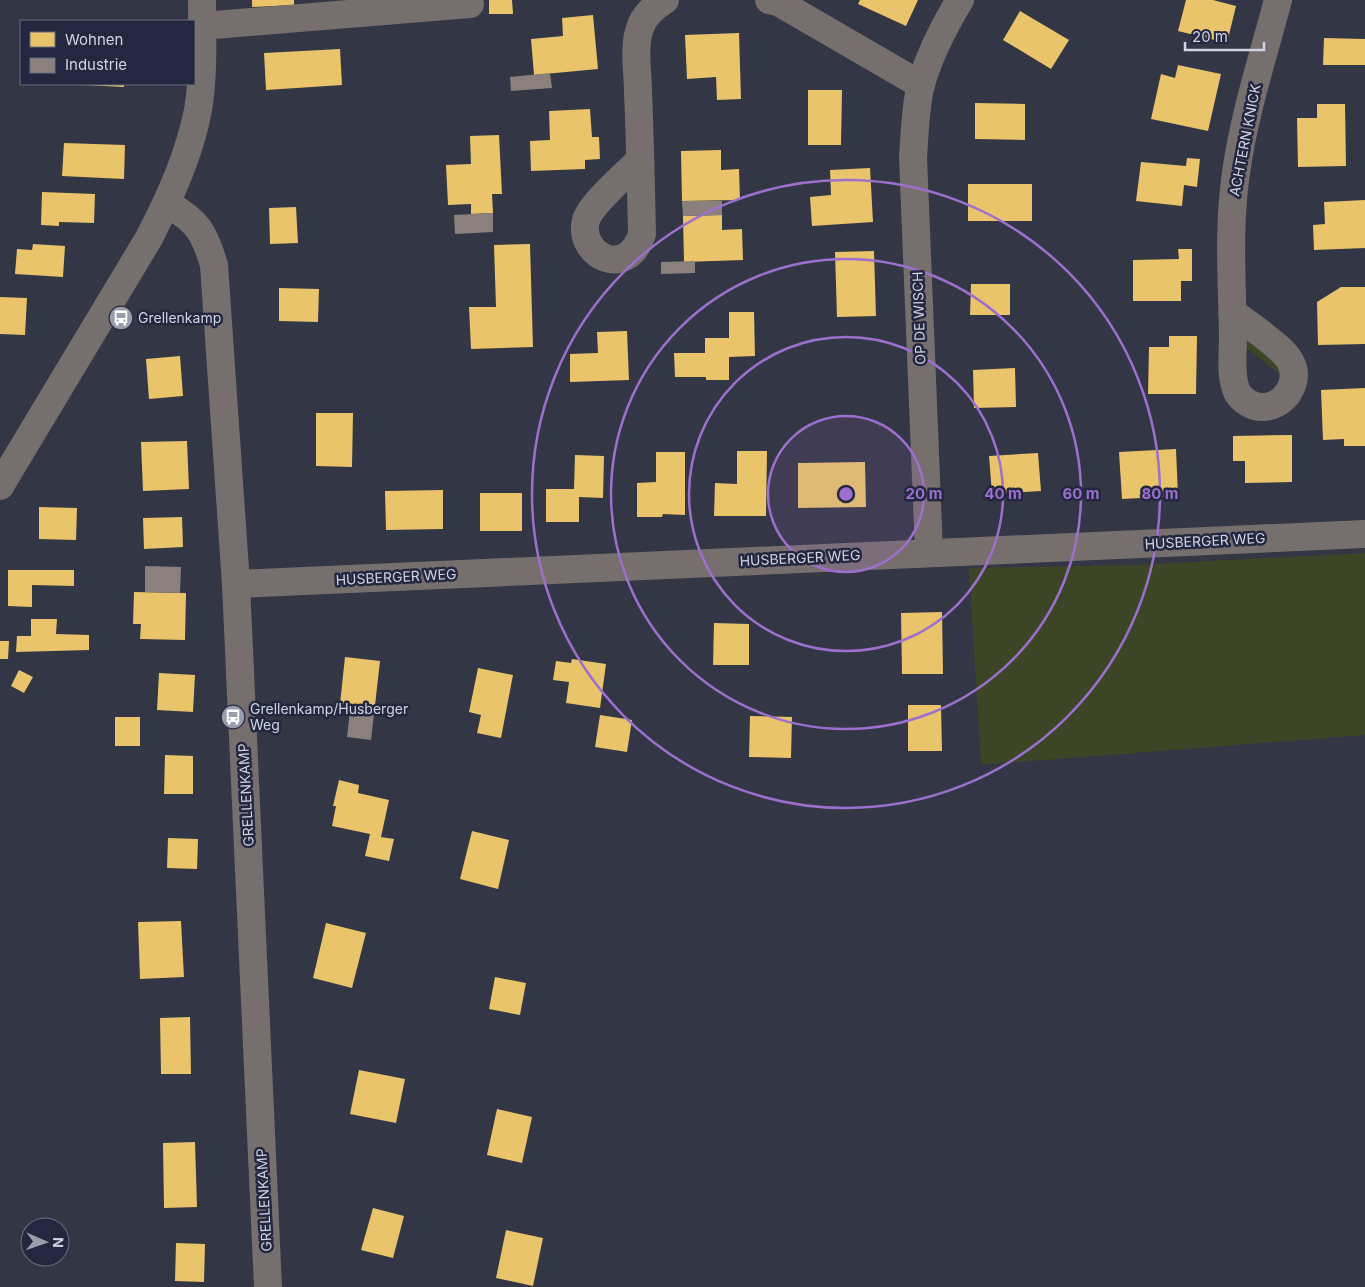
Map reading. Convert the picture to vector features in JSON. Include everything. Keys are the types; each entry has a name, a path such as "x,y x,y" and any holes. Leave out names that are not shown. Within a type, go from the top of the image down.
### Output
{"street":[{"path":"640,160 637,44 640,28 646,15 665,0"},
{"path":"770,0 778,2 921,85"},
{"name":"OP DE WISCH","path":"929,552 913,158 921,85 934,48 960,0"},
{"name":"ACHTERN KNICK","path":"1232,312 1231,222 1236,172 1247,117 1278,0"},
{"path":"0,486 149,238 167,204 181,171 192,137 198,109 201,85 202,13 470,4"},
{"name":"GRELLENKAMP","path":"167,204 186,214 197,226 207,243 214,265 236,584 268,1287"},
{"name":"HUSBERGER WEG","path":"236,584 1365,534"}],"green space":[{"path":"1243,330 1274,353 1283,376 1243,346"},
{"path":"1365,553 1365,735 981,765 969,568 1132,565"}],"building: Wohnen":[{"path":"252,0 294,0 294,5 252,7"},
{"path":"489,0 512,0 513,14 489,14"},
{"path":"860,0 918,0 906,26 858,4"},
{"path":"1186,0 1213,0 1236,6 1227,43 1178,31"},
{"path":"1020,11 1069,40 1051,69 1003,40"},
{"path":"593,15 598,69 534,75 531,39 563,36 562,18"},
{"path":"739,33 741,99 717,100 716,77 687,79 685,35"},
{"path":"1324,38 1365,39 1365,65 1323,65"},
{"path":"340,49 342,85 266,90 264,53"},
{"path":"1178,65 1221,74 1208,131 1151,119 1161,74 1175,78"},
{"path":"84,85 124,85 124,87"},
{"path":"808,90 842,90 841,145 808,145"},
{"path":"975,103 1025,104 1025,140 975,139"},
{"path":"1317,104 1345,104 1346,166 1298,167 1297,118 1317,118"},
{"path":"590,109 592,137 599,137 600,159 585,160 585,169 531,171 530,141 550,140 549,111"},
{"path":"499,135 502,194 492,194 493,213 471,214 471,204 448,205 446,165 471,164 470,136"},
{"path":"64,143 125,145 124,179 62,176"},
{"path":"721,150 721,170 739,169 740,200 682,201 681,151"},
{"path":"1187,158 1200,159 1197,187 1184,185 1182,206 1136,201 1141,162 1186,166"},
{"path":"870,168 873,222 812,226 810,197 831,195 830,170"},
{"path":"968,184 1032,184 1032,221 968,221"},
{"path":"42,192 95,194 94,223 59,222 59,226 41,225"},
{"path":"1365,200 1365,248 1314,250 1313,225 1325,224 1324,202"},
{"path":"296,207 298,243 270,244 269,208"},
{"path":"722,215 722,230 742,229 743,260 684,262 683,216"},
{"path":"33,244 65,246 63,277 15,274 17,249 32,250"},
{"path":"530,244 533,347 471,349 469,307 496,307 494,245"},
{"path":"1178,249 1192,249 1192,281 1181,281 1181,301 1133,301 1133,260 1179,259"},
{"path":"874,251 876,316 837,317 835,252"},
{"path":"971,284 1010,284 1010,315 970,315"},
{"path":"1341,287 1365,287 1365,344 1318,345 1317,302"},
{"path":"279,288 319,289 318,322 279,321"},
{"path":"0,297 27,298 25,335 0,334"},
{"path":"729,312 754,312 755,356 729,357 729,380 706,380 706,377 675,377 674,353 705,353 705,338 729,338"},
{"path":"627,331 629,380 570,382 570,354 598,353 597,332"},
{"path":"1169,336 1197,336 1196,394 1148,394 1149,347 1169,347"},
{"path":"180,356 183,396 149,399 146,359"},
{"path":"1015,368 1016,407 974,408 973,370"},
{"path":"1365,388 1365,446 1344,446 1344,439 1323,440 1321,390"},
{"path":"316,413 353,413 352,467 316,466"},
{"path":"1292,435 1292,482 1245,483 1245,461 1233,461 1233,436"},
{"path":"187,441 189,489 143,491 141,442"},
{"path":"1176,449 1178,496 1122,499 1119,452"},
{"path":"737,451 767,451 766,516 714,516 715,483 737,484"},
{"path":"656,452 685,452 685,515 663,514 662,517 637,517 637,483 656,482"},
{"path":"1038,453 1041,491 992,494 989,456"},
{"path":"575,455 604,456 603,498 579,497 579,522 546,522 546,489 574,489"},
{"path":"865,462 866,507 798,508 798,463"},
{"path":"443,490 443,529 386,530 385,491"},
{"path":"480,493 522,493 522,531 480,531"},
{"path":"39,507 77,508 76,540 39,539"},
{"path":"182,517 183,547 144,549 143,518"},
{"path":"8,570 74,570 74,586 32,585 32,607 8,606"},
{"path":"134,592 186,593 185,640 140,639 141,624 133,624"},
{"path":"942,612 943,674 902,674 901,613"},
{"path":"31,619 57,619 56,634 89,635 89,650 16,652 17,636 31,636"},
{"path":"714,623 749,624 749,665 713,665"},
{"path":"0,641 9,641 8,659 0,659"},
{"path":"345,657 380,661 374,714 361,713 362,706 340,704"},
{"path":"572,659 606,664 600,708 566,703 569,682 553,680 556,661 571,663"},
{"path":"478,668 513,675 501,738 477,733 481,715 469,712"},
{"path":"19,670 33,677 24,693 11,686"},
{"path":"159,673 195,675 193,712 157,710"},
{"path":"908,705 941,705 942,751 908,751"},
{"path":"600,715 632,720 627,752 595,747"},
{"path":"750,716 792,717 791,758 749,757"},
{"path":"115,717 140,717 140,746 115,746"},
{"path":"165,755 193,756 193,794 164,794"},
{"path":"339,780 359,785 358,793 389,800 381,837 394,839 389,861 365,856 370,834 332,826 336,806 333,806"},
{"path":"472,831 509,840 498,889 460,879"},
{"path":"168,838 198,839 197,869 167,868"},
{"path":"181,921 184,977 140,979 138,922"},
{"path":"326,923 366,933 352,988 313,978"},
{"path":"495,977 526,983 520,1015 489,1009"},
{"path":"190,1017 191,1074 161,1074 160,1018"},
{"path":"359,1070 405,1079 396,1123 350,1114"},
{"path":"497,1109 532,1117 522,1163 487,1155"},
{"path":"195,1142 197,1207 164,1208 163,1143"},
{"path":"373,1208 404,1216 393,1258 361,1250"},
{"path":"506,1230 543,1238 533,1286 496,1278"},
{"path":"176,1243 205,1244 204,1282 175,1281"}],"building: Industrie":[{"path":"550,73 552,88 511,91 510,77"},
{"path":"682,201 722,201 722,215 683,216"},
{"path":"493,213 493,232 455,234 454,215"},
{"path":"695,261 695,273 661,274 661,262"},
{"path":"145,566 181,567 180,593 145,592"},
{"path":"350,711 374,714 371,740 347,737"}],"place":[{"name":"Grellenkamp","path":"121,318"},
{"name":"Grellenkamp/Husberger Weg","path":"233,717"}]}
